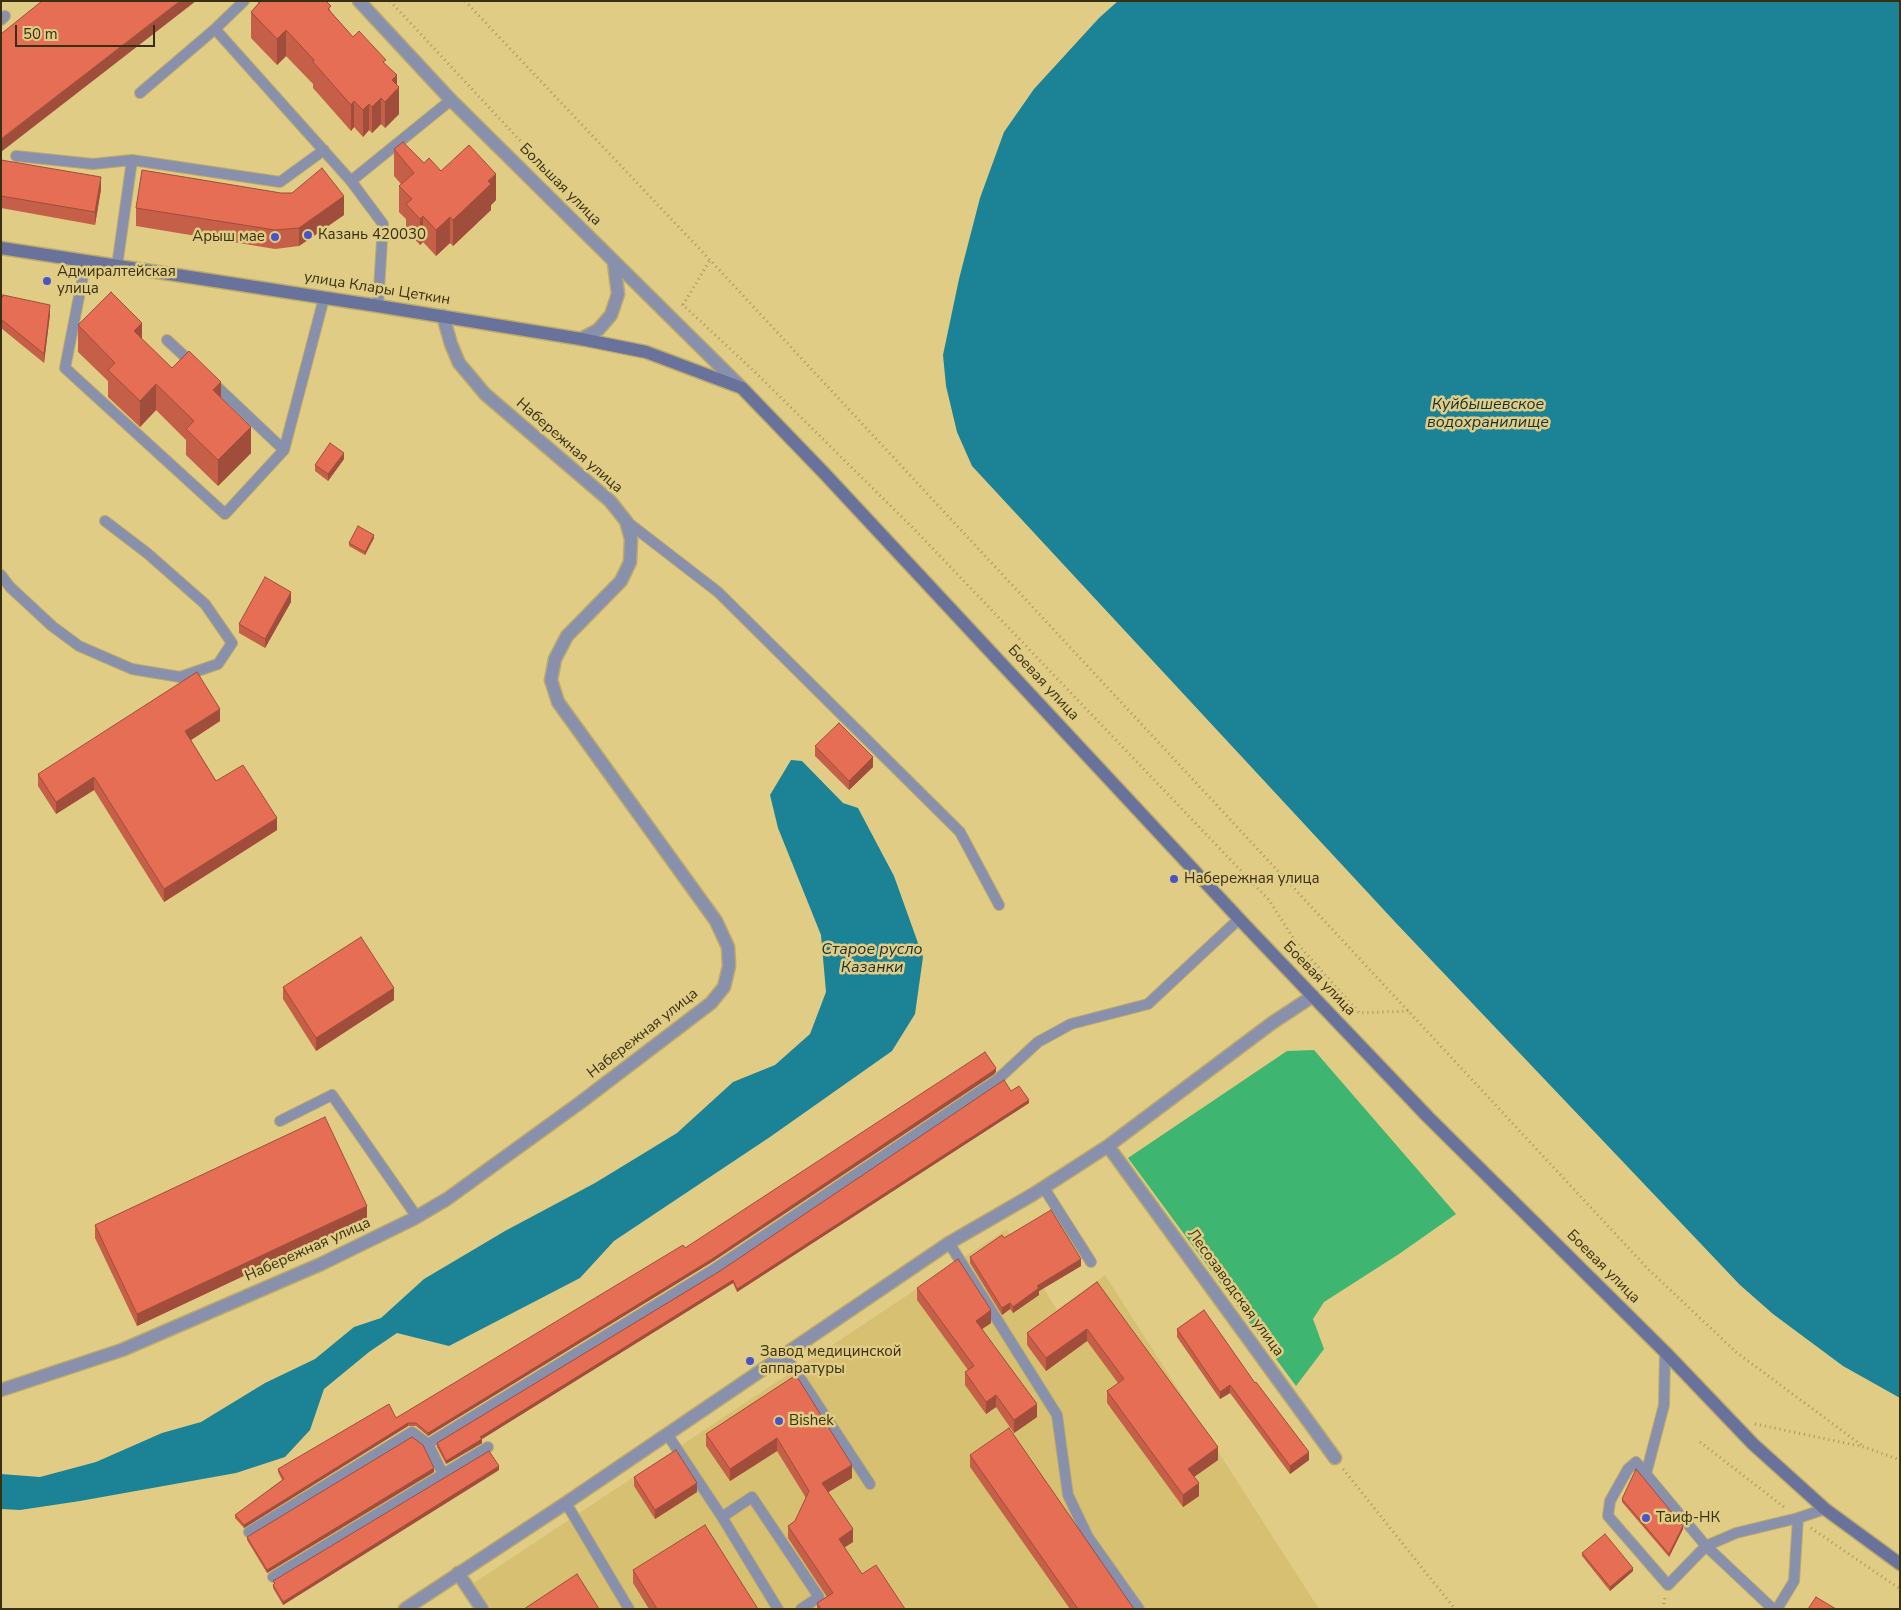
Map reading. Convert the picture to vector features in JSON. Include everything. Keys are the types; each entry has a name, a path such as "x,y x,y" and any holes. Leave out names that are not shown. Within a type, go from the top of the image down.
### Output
{"main road":[{"name":"улица Клары Цеткин","path":"1,248 581,339 646,352 742,388"},
{"name":"Боевая улица","path":"742,388 1428,1117 1665,1352 1753,1444 1825,1509 1900,1564"}],"street":[{"name":"Большая улица","path":"359,1 451,100 742,388"},
{"path":"581,339 598,330 612,315 618,294 614,262"},
{"name":"Набережная улица","path":"1,1390 122,1350 321,1264 417,1217 447,1199 581,1102 710,1003 724,987 729,966 728,946 716,922 558,702 551,680 554,659 568,636 621,582 630,562 631,539 626,521 610,501 484,394 459,363 450,344 443,316"},
{"path":"405,1609 566,1503 949,1243 1044,1188 1108,1146 1272,1023 1313,996"},
{"name":"Лесозаводская улица","path":"1108,1146 1335,1458"},
{"path":"458,1573 482,1609"}],"lane":[{"path":"140,92 244,1"},
{"path":"214,29 351,181 383,224 378,306"},
{"path":"351,181 451,100"},
{"path":"16,156 93,164 132,160 280,182 324,150"},
{"path":"117,266 132,160"},
{"path":"86,261 65,368 225,514 284,450 324,298"},
{"path":"167,340 284,450"},
{"path":"1,575 10,587 52,626 79,646 132,670 180,677 218,664 232,643 205,604 147,553 105,521"},
{"path":"626,521 718,592 960,832 999,905"},
{"path":"428,1444 724,1262 997,1080 1038,1042 1071,1024 1148,1004 1240,919"},
{"path":"280,1121 332,1095 417,1217"},
{"path":"1044,1188 1090,1262"},
{"path":"949,1243 1057,1415 1068,1495 1088,1537 1139,1609"},
{"path":"1646,1474 1664,1405 1665,1352"},
{"path":"785,1355 870,1484"},
{"path":"249,1532 412,1432 428,1444 443,1474"},
{"path":"667,1434 722,1517 778,1609"},
{"path":"273,1577 488,1447"},
{"path":"1773,1609 1706,1546 1636,1462 1628,1469 1610,1502 1608,1516 1668,1585 1706,1546 1736,1533 1798,1518 1825,1509"},
{"path":"722,1517 752,1497 819,1597 801,1609"},
{"path":"566,1503 630,1609"},
{"path":"1777,1609 1794,1581 1798,1518"}],"path":[{"path":"390,1 571,194"},
{"path":"465,1 710,260 1648,1269 1736,1352 1864,1447"},
{"path":"683,305 710,260"},
{"path":"676,298 756,373 923,538 1269,900 1295,941 1359,1013 1409,1011"},
{"path":"1728,1418 1864,1447 1900,1460"},
{"path":"1335,1458 1455,1609"}],"shaded area":[{"path":"1007,1229 1057,1310 1105,1275 1319,1609 492,1609 474,1583"}],"green space":[{"path":"1314,1050 1456,1214 1399,1254 1324,1302 1313,1319 1324,1349 1296,1386 1128,1158 1287,1051"}],"water":[{"name":"Куйбышевское водохранилище","path":"1118,1 1900,1 1900,1398 1843,1366 1773,1314 1740,1285 1396,923 972,466 957,432 946,386 943,355 959,279 980,198 1004,132 1034,89 1099,18"},
{"name":"Старое русло Казанки","path":"791,760 802,761 843,803 858,808 894,876 923,957 915,1014 892,1051 770,1137 614,1241 580,1278 449,1346 397,1333 369,1352 324,1389 310,1430 285,1457 236,1473 80,1501 20,1510 1,1509 1,1474 40,1477 96,1462 162,1433 201,1422 265,1383 315,1359 354,1327 381,1318 424,1279 505,1231 595,1183 677,1133 733,1082 775,1065 810,1034 826,992 821,935 778,828 770,795"}],"building":[{"path":"42,1 180,1 1,139 1,34"},
{"path":"261,1 326,1 331,6 328,9 353,37 359,31 386,60 383,62 397,75 392,80 399,87 385,102 381,98 372,107 369,104 363,110 354,101 351,105 313,62 314,60 286,30 277,39 251,12"},
{"path":"403,142 424,163 429,158 441,171 469,145 496,174 488,181 491,184 453,220 450,217 436,230 423,216 420,219 406,204 412,199 399,186 414,173 394,149"},
{"path":"1,160 101,177 95,212 1,196"},
{"path":"322,168 344,196 299,228 275,230 136,208 142,170 281,193 292,193"},
{"path":"111,292 142,323 134,331 172,368 189,351 221,382 213,390 251,427 218,460 186,429 194,421 156,384 140,401 108,370 115,363 78,325"},
{"path":"3,295 50,305 44,354 1,319 1,300"},
{"path":"330,443 344,453 328,474 315,465"},
{"path":"358,526 374,535 365,552 349,543"},
{"path":"265,577 291,592 265,639 239,624"},
{"path":"197,672 220,709 185,731 216,781 243,765 277,818 164,889 94,777 56,802 38,774"},
{"path":"839,723 873,757 849,781 815,746"},
{"path":"361,937 394,988 316,1038 283,987"},
{"path":"985,1052 996,1068 993,1071 712,1259 428,1433 416,1423 408,1423 244,1525 235,1515 284,1479 278,1469 389,1404 396,1418 683,1245 685,1248"},
{"path":"1004,1080 1011,1091 1019,1086 1029,1100 737,1289 733,1280 480,1437 482,1439 446,1461 437,1443 720,1271"},
{"path":"325,1117 367,1206 137,1314 95,1225"},
{"path":"1051,1210 1081,1259 1037,1286 1039,1288 1013,1307 1010,1303 1002,1308 970,1257 1002,1235 1004,1238"},
{"path":"958,1259 991,1310 976,1321 1037,1404 1014,1420 996,1395 986,1402 965,1372 974,1366 917,1288"},
{"path":"1097,1282 1218,1447 1188,1469 1199,1483 1183,1495 1107,1391 1124,1379 1087,1329 1046,1358 1027,1333"},
{"path":"1204,1310 1255,1383 1309,1452 1290,1466 1230,1385 1220,1392 1177,1329"},
{"path":"796,1375 852,1465 822,1483 853,1529 839,1539 862,1574 876,1565 905,1609 821,1609 817,1603 833,1593 788,1526 795,1521 809,1491 777,1438 730,1469 706,1434"},
{"path":"1009,1428 1134,1609 1078,1609 970,1455"},
{"path":"412,1437 423,1445 434,1468 267,1570 247,1537"},
{"path":"676,1450 697,1483 655,1510 634,1477"},
{"path":"489,1451 499,1466 283,1602 273,1585 275,1583 273,1581"},
{"path":"1636,1469 1683,1526 1669,1554 1622,1499"},
{"path":"705,1525 758,1609 657,1609 633,1570"},
{"path":"1605,1534 1633,1568 1610,1587 1582,1553"},
{"path":"577,1574 599,1609 524,1609"},
{"path":"1816,1597 1836,1609 1808,1609"}],"place":[{"name":"Казань 420030","path":"308,235"},
{"name":"Арыш мае","path":"275,237"},
{"name":"Адмиралтейская улица","path":"47,281"},
{"name":"Набережная улица","path":"1174,879"},
{"name":"Завод медицинской аппаратуры","path":"750,1361"},
{"name":"Bishek","path":"779,1421"},
{"name":"Таиф-НК","path":"1646,1518"}]}
